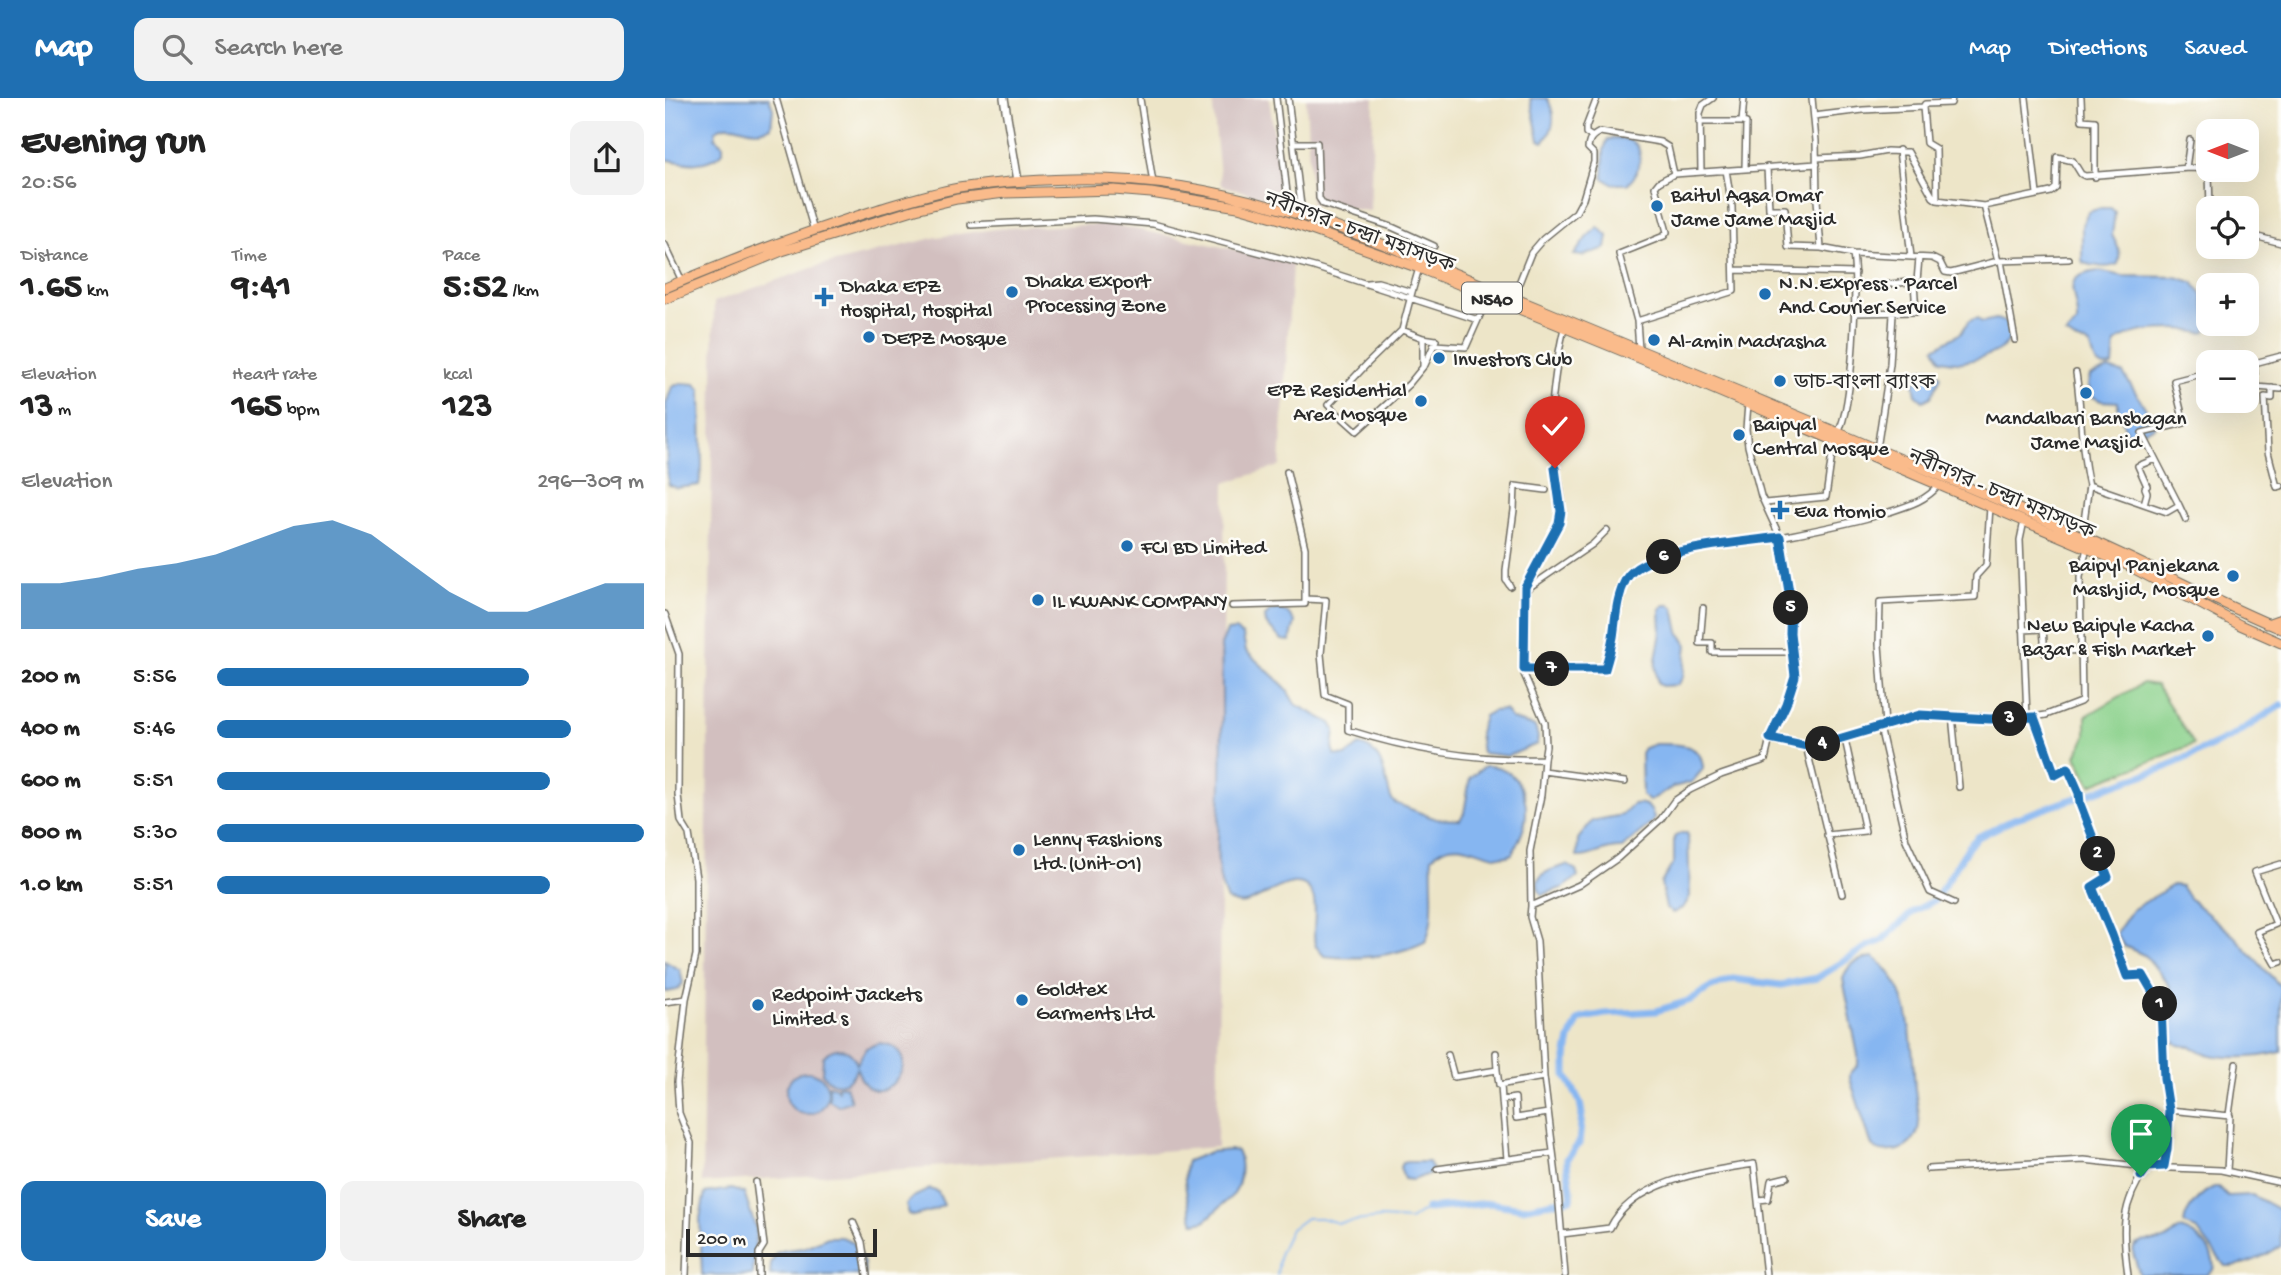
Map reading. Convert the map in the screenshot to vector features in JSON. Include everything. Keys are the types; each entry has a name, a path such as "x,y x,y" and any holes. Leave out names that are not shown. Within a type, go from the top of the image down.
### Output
{"highway":[{"name":"নবীনগর - চন্দ্রা মহাসড়ক","path":"665,288 814,231 920,197 958,188 1075,178 1153,183 1238,197 1302,214 1430,262 1774,404 1836,437 1939,485 2127,565 2240,625 2281,642"},
{"name":"নবীনগর - চন্দ্রা মহাসড়ক","path":"665,299 782,251 957,199 1074,190 1151,193 1238,207 1305,227 1419,268 1748,404 1836,437 1877,449 2082,537 2281,629"},
{"path":"2267,624 2281,619"}],"street":[{"path":"776,98 814,231"},
{"path":"1004,98 1018,181"},
{"path":"1276,98 1289,210"},
{"path":"1288,98 1302,214"},
{"path":"1591,136 1586,133 1585,127 1597,98"},
{"path":"1701,172 1699,122 1703,105 1713,98"},
{"path":"1742,122 1744,98"},
{"path":"1812,98 1821,248"},
{"path":"1814,116 1923,107 1925,104 1951,103 1952,98"},
{"path":"2026,98 2037,194"},
{"path":"2081,98 2082,120 2095,121 2095,177"},
{"path":"1140,99 1153,183"},
{"path":"1923,107 1926,143 1936,149 1937,200"},
{"path":"1699,122 1746,123 1745,168"},
{"path":"1513,298 1531,253 1543,239 1576,212 1583,199 1594,162 1594,154 1588,148 1591,136 1607,132 1660,142 1668,147 1674,174"},
{"path":"2186,168 2190,140"},
{"path":"1294,144 1317,144 1319,198 1323,204 1392,227 1434,246"},
{"path":"1899,150 1911,257"},
{"path":"1639,349 1637,321 1619,254 1664,236 1667,232 1655,187 1659,181 1674,174 1767,167 1899,150 1908,152 1937,200 1983,206 2051,192 2056,188 2057,157 2073,160 2081,174 2095,177 2186,168 2207,169 2210,196"},
{"path":"1767,167 1769,210 1785,209 1788,247 1937,260 1943,264 1945,272 1951,273 1999,261 2069,259"},
{"path":"1637,321 1734,291 1732,207 1726,170"},
{"path":"1983,206 1999,261 2015,340"},
{"path":"971,225 1093,219 1153,224 1233,244 1364,283 1378,282 1478,320"},
{"path":"2259,237 2281,243"},
{"path":"665,245 682,281"},
{"path":"1765,503 1826,497 1849,382 1855,288 1853,254"},
{"path":"1855,288 1913,282 1918,279 1919,258"},
{"path":"1402,330 1436,340 1423,368 1357,431 1328,405 1402,330 1419,268"},
{"path":"1735,270 1855,273"},
{"path":"1854,313 1916,312 1913,282"},
{"path":"1434,345 1466,347 1487,296"},
{"path":"1877,449 1890,364 1893,314"},
{"path":"1564,328 1551,422 1561,511 1559,523 1524,591 1524,669 1526,681 1545,723 1546,746 1541,795 1529,850 1530,917 1537,941 1543,1077 1558,1192 1565,1275"},
{"path":"1423,338 1423,368"},
{"path":"2259,362 2281,356"},
{"path":"2076,373 2085,472 2089,485 2082,537"},
{"path":"2186,520 2142,433 2184,423 2174,381 2196,375"},
{"path":"2259,387 2281,389"},
{"path":"2272,388 2272,398 2265,397 2268,452 2277,487 2281,486"},
{"path":"1531,906 1579,885 1618,858 1661,819 1674,800 1690,790 1721,775 1765,760 1770,738 1795,676 1791,652 1791,604 1780,537 1765,503 1748,446 1748,404"},
{"path":"2144,504 2147,486 2138,466 2155,458"},
{"path":"1232,606 1305,604 1305,548 1287,472"},
{"path":"1524,669 1605,669 1613,638 1617,604 1628,576 1654,560 1696,547 1780,537 1860,520 1908,506 1930,496 1939,485"},
{"path":"2089,485 2167,512 2179,505"},
{"path":"1510,586 1506,580 1506,570 1515,486 1546,490"},
{"path":"1954,903 1930,892 1906,840 1883,726 1880,602 1975,597 1976,576 1986,565 1990,507"},
{"path":"2024,521 2020,540 2023,630 2031,718 2055,775 2068,768 2079,793 2080,804 2108,877 2092,887 2127,976 2143,975 2161,1006 2164,1078 2169,1110 2164,1166"},
{"path":"1524,591 1593,544 1607,530"},
{"path":"1770,738 1807,746 1845,739 1920,715 1990,719 2031,718 2046,715 2082,700 2080,577 2087,548"},
{"path":"1305,599 1326,600 1321,654 1325,695 1348,704 1348,730 1382,741 1461,756 1505,760 1544,759"},
{"path":"1703,608 1700,643 1712,643 1712,652 1791,652"},
{"path":"665,614 679,654 678,795 681,821 689,834 696,878 696,955 686,999 677,1082 679,1113 691,1143 686,1275"},
{"path":"2023,630 2043,629 2045,653 2081,650"},
{"path":"1952,715 1959,787"},
{"path":"1827,835 1865,831 1845,739"},
{"path":"1807,746 1842,894"},
{"path":"1543,771 1625,782"},
{"path":"2281,864 2255,872 2276,924 2257,932 2274,964 2281,962"},
{"path":"665,1002 686,999"},
{"path":"1496,1053 1507,1159"},
{"path":"1448,1055 1454,1077 1497,1070"},
{"path":"2227,1171 2229,1115 2236,1064"},
{"path":"1500,1085 1543,1077"},
{"path":"1502,1100 1515,1098 1516,1118 1548,1113"},
{"path":"2169,1110 2229,1115"},
{"path":"1437,1169 1552,1153"},
{"path":"1928,1169 2084,1160 2147,1167 2227,1171 2281,1183"},
{"path":"1562,1234 1611,1228 1619,1213 1658,1187 1677,1178 1754,1164 1766,1275"},
{"path":"2128,1275 2123,1236 2124,1214 2147,1167"},
{"path":"1758,1200 1768,1199 1771,1181 1787,1177"},
{"path":"756,1182 764,1245 759,1253 759,1275"},
{"path":"853,1222 862,1242 867,1275"}],"shaded area":[{"path":"1212,98 1269,98 1283,203 1221,185"},
{"path":"1306,98 1374,98 1370,211 1311,204"},
{"path":"1110,224 1252,253 1292,264 1280,466 1225,483 1217,1147 702,1183 714,302 815,267 937,237 1003,228"}],"green space":[{"path":"2143,683 2156,685 2194,744 2091,785 2076,756 2086,736 2086,716"}],"water":[{"path":"665,98 769,98 773,109 771,127 755,131 729,126 716,130 715,138 723,145 723,152 703,163 665,159"},
{"path":"1530,98 1547,98 1552,110 1552,126 1543,142 1539,140"},
{"path":"1614,138 1632,142 1639,150 1638,166 1634,177 1627,184 1613,184 1603,178 1604,150 1607,140"},
{"path":"2111,208 2115,212 2112,235 2118,248 2119,259 2118,264 2110,266 2083,263 2082,259 2082,225 2088,212"},
{"path":"1598,227 1608,236 1606,248 1582,256 1574,255 1587,237"},
{"path":"2098,271 2123,276 2176,277 2193,282 2196,286 2196,332 2183,329 2137,332 2115,343 2113,366 2101,367 2094,359 2090,345 2066,334 2077,323 2073,282 2085,274"},
{"path":"1977,318 1982,322 1996,319 2006,322 2010,331 2005,345 1989,355 1971,360 1941,360 1935,348 1961,333 1969,321"},
{"path":"1922,369 1936,369 1941,377 1931,397 1923,401 1916,395 1914,385"},
{"path":"2108,369 2123,373 2155,423 2154,427 2128,436 2118,410 2118,402 2101,401 2093,397 2088,385 2090,376"},
{"path":"680,383 695,384 701,390 702,467 699,485 677,488 669,485 667,476 666,404 672,387"},
{"path":"1664,605 1674,608 1679,632 1687,645 1683,677 1678,685 1658,684 1656,661 1661,631 1660,609"},
{"path":"1278,609 1288,613 1295,622 1290,641 1282,640 1266,624 1265,617 1270,611"},
{"path":"1235,630 1243,635 1246,651 1285,687 1295,704 1331,723 1335,730 1335,755 1346,756 1359,745 1374,753 1382,766 1391,798 1395,803 1436,819 1460,820 1464,813 1470,778 1485,766 1505,770 1518,783 1526,812 1523,831 1512,854 1494,856 1453,846 1442,849 1432,857 1432,912 1425,942 1376,956 1324,956 1315,945 1314,900 1309,889 1303,884 1285,885 1246,903 1227,900 1222,887 1218,857 1222,747 1221,645 1227,631"},
{"path":"1505,710 1511,719 1535,727 1537,744 1508,756 1482,753 1479,733 1484,716 1493,711"},
{"path":"1655,744 1687,746 1693,749 1702,760 1703,769 1692,782 1673,787 1649,801 1642,795 1641,753 1644,748"},
{"path":"1633,804 1650,808 1654,819 1651,823 1622,848 1577,857 1578,839 1592,821 1622,815"},
{"path":"1687,833 1688,836 1690,896 1684,907 1673,913 1666,908 1661,883 1674,862 1674,837"},
{"path":"1567,865 1576,870 1578,877 1564,887 1542,895 1538,883 1543,874"},
{"path":"2173,885 2181,886 2190,899 2233,935 2281,987 2281,1052 2260,1056 2221,1057 2177,1044 2170,1037 2176,1013 2167,995 2171,989 2169,985 2146,956 2124,946 2116,934 2132,910"},
{"path":"1873,957 1896,983 1903,1000 1911,1036 1919,1117 1917,1133 1913,1140 1903,1148 1889,1151 1872,1146 1850,1079 1850,1074 1858,1065 1858,1055 1843,979 1854,963"},
{"path":"665,961 680,970 683,983 677,990 665,992"},
{"path":"879,1043 895,1049 902,1058 902,1070 896,1080 886,1088 875,1090 865,1084 857,1068 846,1082 841,1083 831,1082 822,1073 823,1057 833,1050 847,1051 857,1064 866,1048"},
{"path":"807,1072 822,1078 828,1093 822,1108 807,1114 792,1108 786,1093 792,1078"},
{"path":"829,1085 836,1087 838,1092 838,1086 846,1086 851,1101 838,1106 829,1100"},
{"path":"1237,1151 1241,1167 1234,1194 1205,1221 1194,1223 1185,1183 1187,1161 1210,1152"},
{"path":"1407,1162 1429,1162 1434,1172 1413,1180 1404,1179 1400,1167"},
{"path":"2214,1187 2218,1187 2228,1196 2252,1195 2280,1210 2281,1246 2254,1260 2225,1266 2198,1231 2184,1224 2187,1213 2195,1202"},
{"path":"731,1189 744,1193 756,1229 753,1275 702,1275 700,1218 705,1193"},
{"path":"930,1189 938,1192 944,1205 929,1212 913,1216 909,1214 906,1204 913,1197"},
{"path":"2180,1229 2199,1239 2209,1250 2213,1270 2206,1275 2140,1275 2133,1253 2134,1247 2145,1241 2164,1240"},
{"path":"828,1237 842,1237 853,1242 864,1263 865,1275 770,1275 776,1253 803,1248"}],"waterway":[{"path":"1427,1209 1490,1203 1522,1208 1571,1199 1567,1158 1579,1144 1582,1114 1580,1102 1566,1075 1566,1058 1570,1039 1578,1021 1583,1018 1656,1011 1691,1000 1709,988 1733,979 1781,985 1817,978 1881,941 1914,911 1935,900 1969,846 1978,837 2014,819 2164,768 2233,736 2281,705"},
{"path":"1277,1275 1280,1252 1291,1229 1306,1218 1321,1218 1338,1223 1381,1218 1410,1220 1420,1213 1442,1206"}],"place":[{"name":"Baitul Aqsa Omar Jame Jame Masjid","path":"1657,206"},
{"name":"Dhaka Export Processing Zone","path":"1012,292"},
{"name":"N.N.Express . Parcel And Courier Service","path":"1765,294"},
{"name":"Dhaka EPZ Hospital, Hospital","path":"824,297"},
{"name":"DEPZ Mosque","path":"869,337"},
{"name":"Al-amin Madrasha","path":"1654,340"},
{"name":"Investors Club","path":"1439,358"},
{"name":"ডাচ-বাংলা ব্যাংক","path":"1780,381"},
{"name":"Mandalbari Bansbagan Jame Masjid","path":"2086,393"},
{"name":"EPZ Residential Area Mosque","path":"1421,401"},
{"name":"Baipyal Central Mosque","path":"1739,435"},
{"name":"Eva Homio","path":"1780,510"},
{"name":"FCI BD Limited","path":"1127,546"},
{"name":"Baipyl Panjekana Mashjid, Mosque","path":"2233,576"},
{"name":"IL KWANK COMPANY","path":"1038,600"},
{"name":"New Baipyle Kacha Bazar & Fish Market","path":"2208,636"},
{"name":"Lenny Fashions Ltd.(Unit-01)","path":"1019,850"},
{"name":"Goldtex Garments Ltd","path":"1022,1000"},
{"name":"Redpoint Jackets Limited s","path":"758,1005"}],"route":[{"path":"1555,468 1561,511 1559,523 1525,587 1522,659 1524,669 1605,669 1623,586 1628,576 1654,560 1696,547 1780,537 1791,604 1790,633 1795,676 1786,704 1770,738 1807,746 1818,745 1920,715 1990,719 2034,717 2055,775 2068,768 2079,793 2090,835 2108,877 2092,887 2127,976 2143,975 2161,1006 2164,1078 2169,1110 2167,1149 2164,1166 2147,1167 2141,1176"}]}
